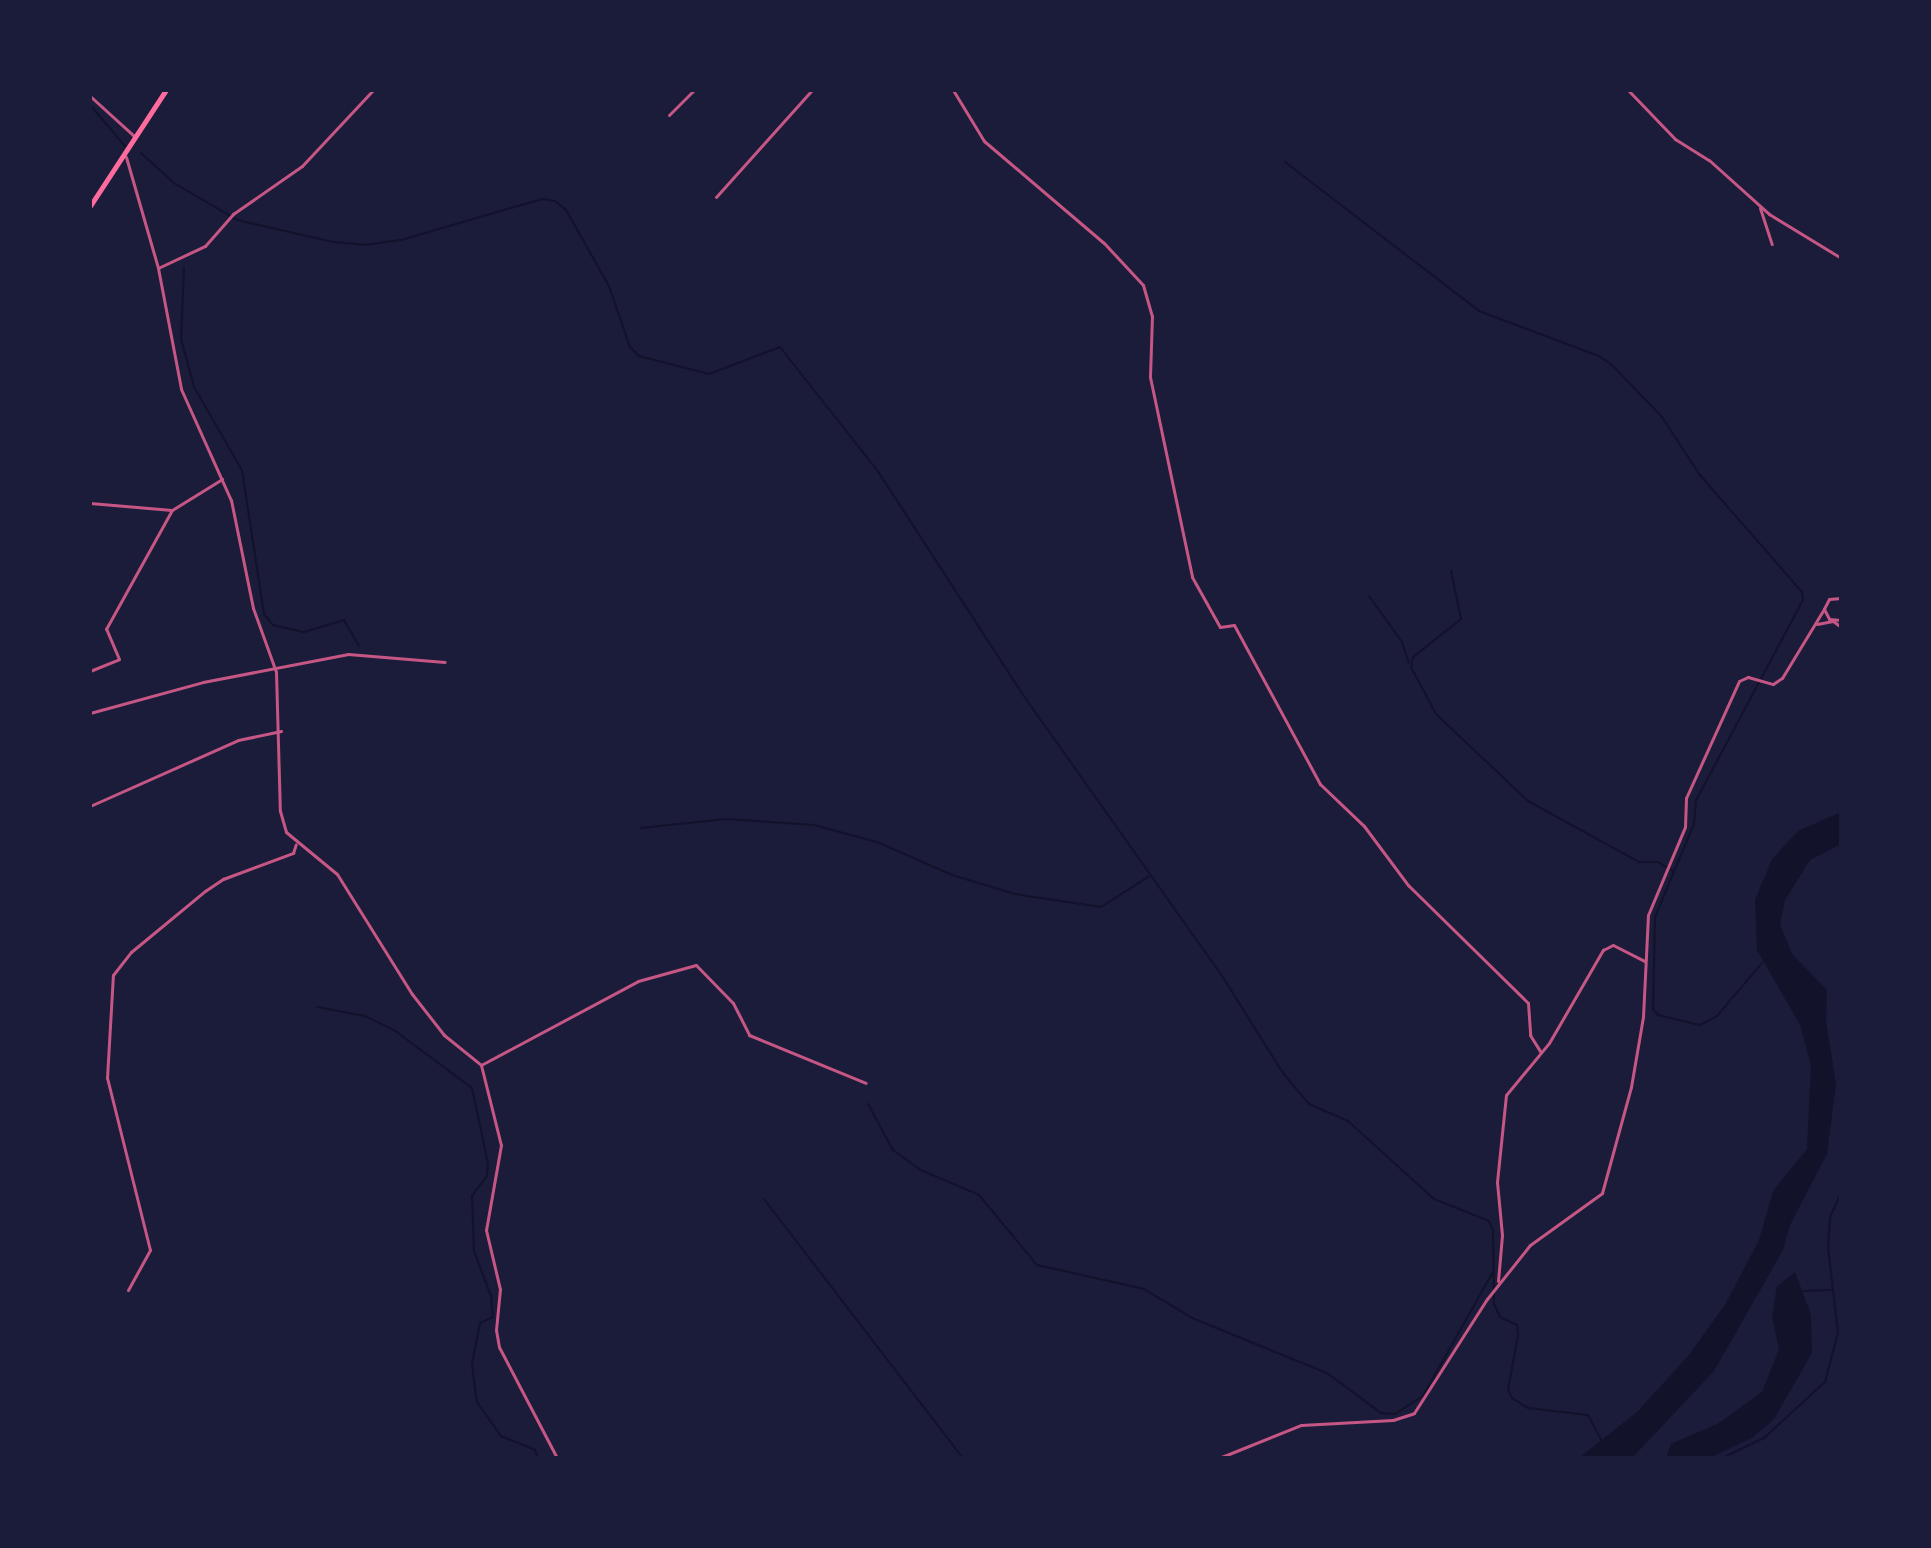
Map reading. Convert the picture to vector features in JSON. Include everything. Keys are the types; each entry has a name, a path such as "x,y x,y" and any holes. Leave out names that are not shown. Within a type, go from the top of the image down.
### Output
{"main road":[{"path":"90,206 126,157 166,90"}],"street":[{"path":"158,268 205,246 233,214 302,166 373,90"},
{"path":"669,115 694,90"},
{"path":"716,197 812,90"},
{"path":"953,90 984,141 1115,253 1143,285 1152,316 1150,377 1185,558 1220,627 1234,625 1320,784 1364,826 1419,896 1528,1003 1530,1035 1540,1051"},
{"path":"1628,90 1675,139 1709,160 1759,204 1841,258"},
{"path":"90,96 137,138"},
{"path":"126,157 158,268 181,389 231,500 253,608 276,672 281,731 280,811 286,832 296,844 337,874 412,994 444,1035 481,1065 501,1145 486,1223 500,1289 496,1330 499,1347 557,1458"},
{"path":"1759,204 1772,244"},
{"path":"90,671 119,659 106,629 172,510 222,479"},
{"path":"90,503 172,510"},
{"path":"1219,1458 1301,1425 1393,1420 1414,1413 1498,1284 1539,1236 1591,1204 1608,1183 1631,1087 1643,1017 1648,915 1685,827 1686,798 1739,681 1748,677 1773,684 1782,678 1832,597 1841,591"},
{"path":"1832,597 1841,598"},
{"path":"1824,609 1841,627"},
{"path":"1817,624 1841,620"},
{"path":"90,713 203,682 276,672 361,653 445,662"},
{"path":"90,806 238,740 281,731"},
{"path":"128,1290 150,1250 107,1078 113,975 131,952 205,891 223,879 293,853 296,844"},
{"path":"1498,1284 1506,1095 1540,1051 1603,950 1613,945 1644,961"},
{"path":"481,1065 638,981 696,965 733,1003 749,1035 866,1083"}],"shaded area":[{"path":"1841,812 1841,844 1810,860 1785,900 1780,924 1792,954 1827,990 1826,1021 1836,1084 1827,1154 1790,1225 1783,1250 1714,1371 1632,1458 1579,1458 1637,1412 1689,1355 1726,1303 1759,1240 1773,1191 1807,1149 1811,1065 1800,1025 1757,950 1755,900 1772,859 1798,831"},
{"path":"1795,1272 1811,1315 1812,1353 1774,1419 1752,1438 1709,1458 1666,1458 1671,1444 1719,1423 1762,1392 1779,1349 1772,1317 1777,1286"}],"waterway":[{"path":"90,105 125,146"},
{"path":"141,153 174,183 237,220 333,242 365,245 401,240 542,199 555,201 566,210 609,286 630,347 639,356 709,374 780,347 879,473 1021,692 1224,979 1283,1073 1309,1104 1348,1121 1434,1199 1489,1221 1493,1231 1494,1304 1500,1317 1517,1325 1508,1390 1512,1398 1528,1408 1588,1415 1602,1441"},
{"path":"1285,162 1479,311 1599,356 1612,365 1662,417 1699,474 1802,592 1803,600 1696,800 1694,824 1655,917 1653,1009 1658,1015 1700,1025 1717,1016 1762,963"},
{"path":"184,268 181,339 194,387 242,470 264,614 273,625 304,632 344,620 359,646"},
{"path":"1451,571 1461,619 1413,657 1411,667 1436,714 1528,801 1639,862 1658,862 1674,872"},
{"path":"1369,596 1402,642 1409,663"},
{"path":"641,828 727,819 814,825 877,842 952,875 1015,894 1101,907 1148,877"},
{"path":"317,1007 365,1016 394,1030 472,1088 488,1164 487,1176 472,1196 474,1251 491,1296 493,1317 480,1323 472,1364 477,1402 501,1436 535,1450 538,1458"},
{"path":"868,1104 893,1150 921,1170 979,1195 1037,1265 1144,1289 1192,1318 1327,1373 1381,1413 1395,1414 1423,1396 1493,1272"},
{"path":"1722,1458 1764,1438 1825,1382 1838,1333 1828,1247 1830,1217 1841,1193"},
{"path":"764,1199 963,1458"},
{"path":"1801,1291 1831,1290"}]}
